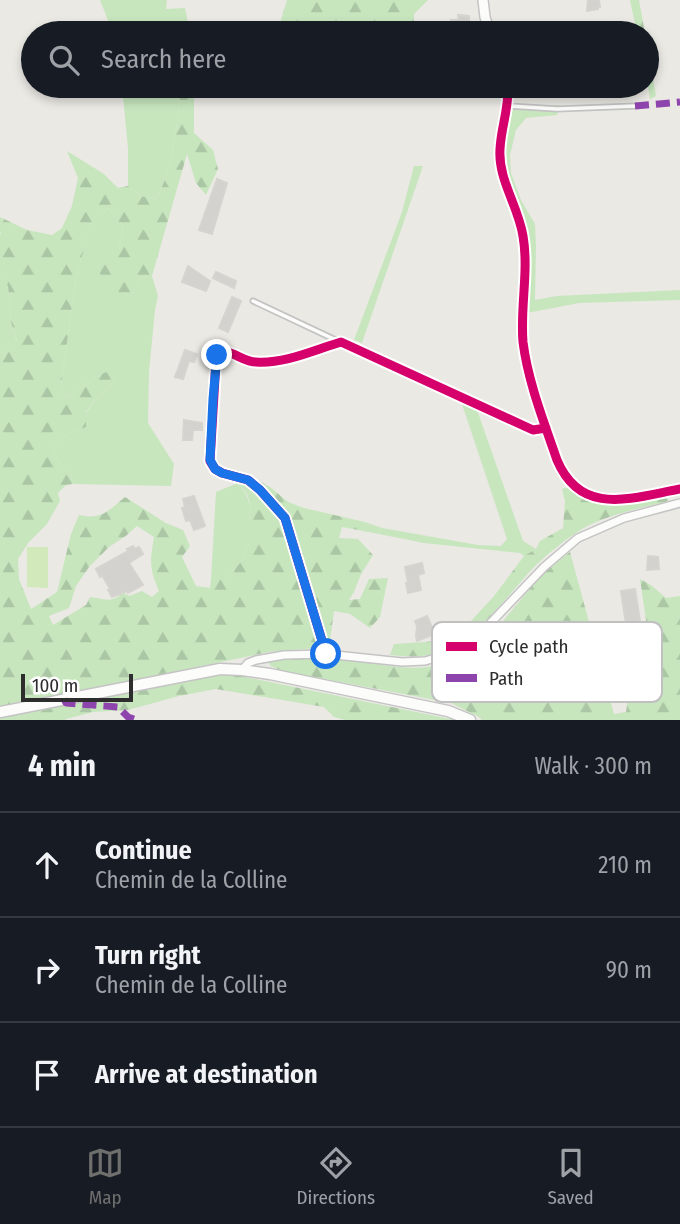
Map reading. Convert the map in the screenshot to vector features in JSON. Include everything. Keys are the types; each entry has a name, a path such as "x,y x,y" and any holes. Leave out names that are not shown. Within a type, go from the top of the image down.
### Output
{"main road":[{"path":"0,712 220,669 242,670 448,711 470,720"}],"street":[{"path":"482,0 486,21"},
{"path":"508,98 500,148 501,171 523,232 523,339 526,362 561,471 572,485 585,494 601,499 680,489"},
{"path":"326,654 285,518 268,497 248,480 222,473 215,469 210,460 216,361 220,352 229,352 254,362 268,362 288,359 341,342 533,430 546,428"},
{"path":"491,622 544,567 578,538 624,518 680,503"},
{"path":"242,670 248,663 256,660 284,655 326,654 402,662 432,659"}],"lane":[{"path":"508,106 557,109 635,106"},
{"path":"253,301 341,342"}],"green space":[{"path":"100,0 167,0 166,9 185,8 188,21 108,21"},
{"path":"287,0 428,0 414,14 414,21 281,21"},
{"path":"630,0 639,0 643,21 634,21"},
{"path":"123,98 180,98 170,163 156,200 141,196 128,186"},
{"path":"180,98 194,98 194,133 213,150 218,169 206,195 196,183 187,154 152,276 139,279 131,297 114,291 94,266 94,253 119,250 123,227 108,208 93,218 76,277 61,386 66,399 95,377 111,370 115,380 86,412 86,427 52,445 60,465 70,472 73,484 66,485 58,493 60,501 47,524 28,543 18,559 19,579 31,609 57,592 71,534 79,515 99,515 125,497 166,523 183,530 190,546 182,557 196,586 210,588 211,580 224,580 241,562 249,543 251,508 247,494 238,483 240,480 265,498 287,532 318,638 317,648 269,652 0,708 0,351 5,354 17,341 11,322 8,286 0,277 0,217 27,230 52,235 62,228 72,206 78,178 67,151 104,174 118,188 128,186 141,196 156,200 170,163","holes":["137,526 154,537 153,576 159,591 152,597 142,591 129,596 119,590 119,596 112,599 90,597 86,605 53,625 49,616 69,608 76,586 89,567 109,547"]},
{"path":"559,105 557,115 526,118 516,130 510,155 511,173 521,200 535,224 535,300 557,296 680,290 680,300 579,303 527,313 530,257 527,229 509,177 504,151 513,107"},
{"path":"414,166 423,166 362,343 354,340 402,212"},
{"path":"108,208 123,227 119,250 131,297 139,279 152,276 158,296 149,372 148,423 174,464 171,486 73,484 70,472 60,465 52,445 86,427 86,413 115,380 110,371 95,377 66,399 61,386 76,277 93,217"},
{"path":"0,277 8,285 11,322 17,342 5,354 0,351"},
{"path":"461,401 476,407 523,541 536,549 524,556 520,553 424,543 379,534 382,528 478,545 501,546 507,539"},
{"path":"238,470 270,487 288,502 382,528 379,534 342,527 339,538 358,539 373,555 349,600 360,599 369,579 388,578 380,617 370,628 350,614 334,611 329,648 288,517 262,488 237,474"},
{"path":"238,483 251,508 249,543 241,562 224,580 211,580 216,492"},
{"path":"569,487 580,496 602,503 624,504 666,496 668,501 612,516 576,533 536,565 485,622 469,622 494,596 524,556 536,549 540,541 563,528 565,501 562,489"},
{"path":"27,547 48,547 48,588 27,587"},
{"path":"570,552 589,622 502,622 545,572"},
{"path":"640,579 666,598 680,596 680,720 482,720 446,702 611,702 614,714 626,712 627,702 662,702 662,622 646,622"},
{"path":"432,641 432,654 390,655 394,644"},
{"path":"319,657 410,668 432,666 432,699 282,671 268,662"},
{"path":"213,674 231,674 455,720 345,720 334,717 324,707 216,689 128,710 93,712 65,720 0,720 0,717"}],"building":[{"path":"588,0 599,0 600,7 587,11"},
{"path":"458,15 469,16 469,21 451,20 459,20"},
{"path":"217,179 227,183 212,234 199,230"},
{"path":"188,266 210,281 206,291 182,282"},
{"path":"216,272 236,281 234,288 213,278"},
{"path":"232,297 241,301 228,332 219,328"},
{"path":"185,350 197,354 194,362 189,361 183,379 175,377"},
{"path":"184,420 202,423 202,430 193,430 192,440 183,440"},
{"path":"194,496 205,526 194,530 190,520 186,521 182,508 185,507 183,499"},
{"path":"133,546 135,549 139,547 143,554 129,563 143,585 112,597 102,575 100,577 96,569"},
{"path":"648,556 658,557 659,569 647,570"},
{"path":"422,563 424,573 418,575 421,590 408,593 405,567"},
{"path":"635,589 640,622 626,622 621,591"},
{"path":"427,616 432,635 417,641 415,621"}],"marked path":[{"path":"635,106 680,102"},
{"path":"64,699 66,703 118,707 128,717 137,720"}],"cycle path":[{"path":"507,98 500,160 525,249 525,357 557,460 567,478 579,490 594,497 626,499 680,489"},
{"path":"326,654 285,518 248,480 222,473 215,469 210,461 217,355 225,352 251,361 267,362 289,359 341,342 533,430 546,428"}],"route":[{"path":"217,355 209,455 211,464 222,473 248,480 285,518 326,654"}]}
